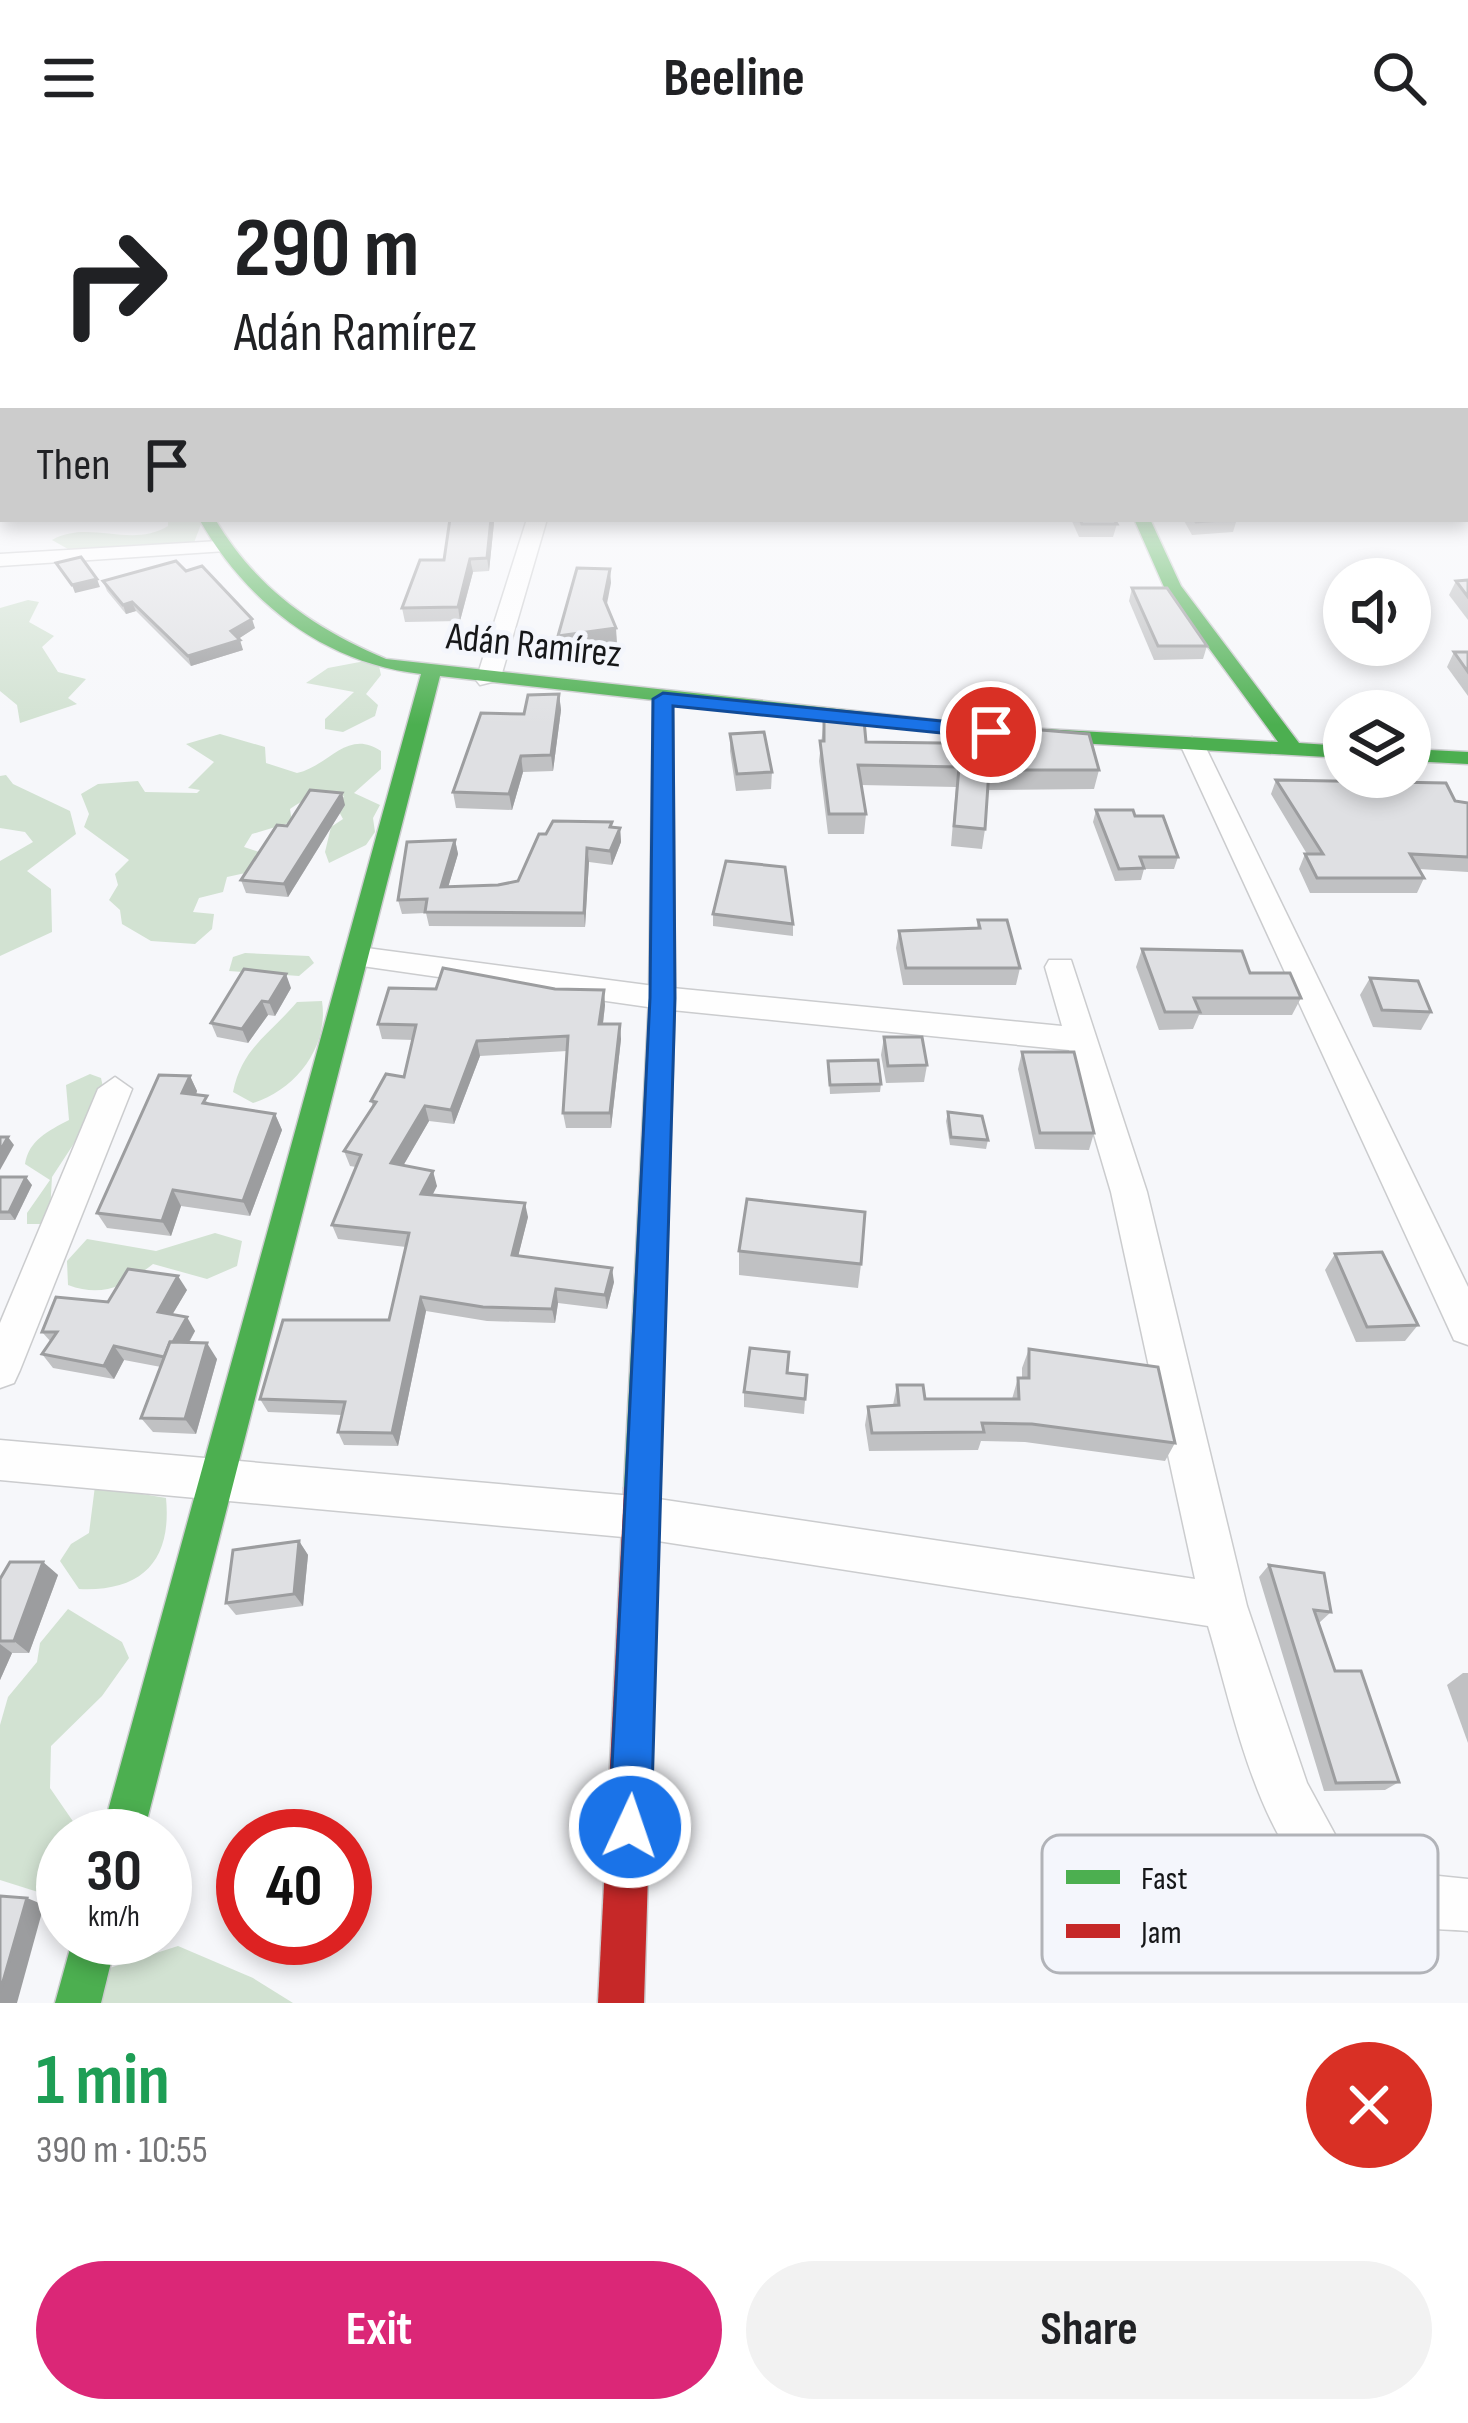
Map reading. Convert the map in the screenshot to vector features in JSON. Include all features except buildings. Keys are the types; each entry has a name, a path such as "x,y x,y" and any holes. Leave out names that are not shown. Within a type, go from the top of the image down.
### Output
{"street":[{"path":"0,560 142,552"},
{"name":"Adán Ramírez","path":"223,552 280,614 320,638 382,664 430,674 991,732 1323,751"},
{"path":"488,680 527,552"},
{"path":"1155,552 1193,617 1252,688 1293,749"},
{"path":"129,1809 359,956 430,674"},
{"path":"621,2003 645,1518 662,998 663,699"},
{"path":"1192,744 1468,1328"},
{"path":"1431,756 1468,758"},
{"path":"359,956 662,998 1085,1040"},
{"path":"1060,967 1129,1192 1225,1606 1286,1796 1307,1835"},
{"path":"0,1370 115,1090"},
{"path":"0,1460 645,1518 1225,1606"},
{"path":"1438,1902 1468,1905"},
{"path":"78,2003 88,1965"}],"green space":[{"path":"28,600 39,602 29,622 54,636 42,647 58,672 86,679 68,698 77,704 20,723 17,705 0,691 0,608"},
{"path":"365,661 379,666 381,675 366,694 378,705 375,716 343,732 325,729 325,719 354,692 306,683 328,668"},
{"path":"220,734 265,747 266,763 297,773 348,746 369,745 381,751 381,769 354,793 380,805 373,818 375,832 366,845 329,863 325,852 331,827 343,819 337,808 344,796 322,794 303,801 290,809 292,822 252,834 244,847 262,853 250,872 227,877 223,892 199,898 193,912 214,914 212,929 195,944 151,941 122,924 120,910 109,900 118,885 115,874 129,860 84,827 89,814 81,794 98,784 138,781 145,792 197,793 200,790 188,788 214,762 186,744"},
{"path":"6,775 13,784 70,811 76,834 27,871 51,889 52,932 0,956 0,861 33,842 25,832 0,828 0,776"},
{"path":"245,953 309,956 314,963 299,976 229,971 233,957"},
{"path":"322,1001 320,1035 295,1077 253,1103 233,1092 250,1053 297,1002"},
{"path":"90,1074 101,1078 105,1096 52,1177 50,1212 41,1224 27,1224 27,1213 50,1180 25,1164 27,1156 41,1137 69,1120 66,1085"},
{"path":"215,1233 242,1241 237,1266 207,1279 153,1264 113,1288 68,1285 67,1261 87,1239 156,1251"},
{"path":"95,1486 166,1498 167,1520 158,1555 149,1568 120,1585 79,1589 60,1561 71,1544 89,1533"},
{"path":"68,1609 122,1642 129,1658 102,1696 51,1746 50,1788 64,1809 36,1809 36,1891 0,1880 0,1725 8,1697 37,1662 40,1643"},
{"path":"192,1952 253,1978 293,2003 85,2003 94,1973 119,1965 192,1965"}],"traffic: fast":[{"path":"227,552 280,608 328,639 382,664 991,732 1323,751"},
{"path":"1157,552 1173,587 1293,749"},
{"path":"129,1809 431,674"},
{"path":"642,1488 662,998 663,699"},
{"path":"1431,756 1468,758"},
{"path":"78,2003 88,1965"}],"traffic: jam":[{"path":"621,2003 642,1488"}],"route":[{"path":"630,1827 662,998 663,699 991,732"}]}
